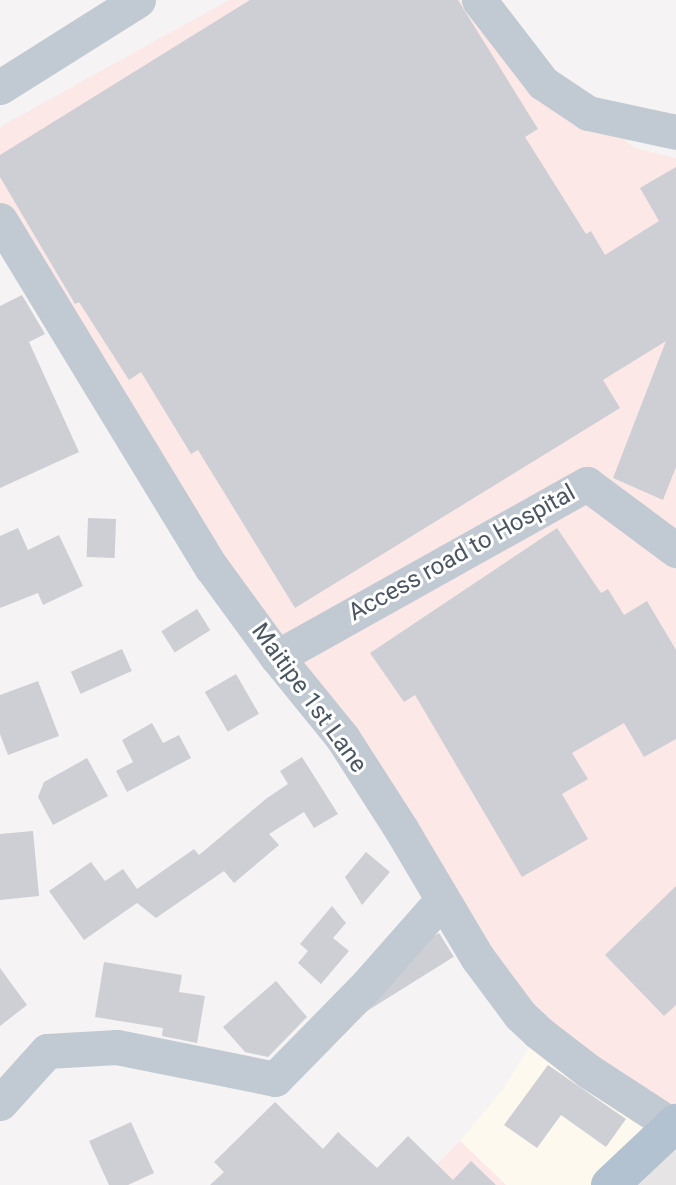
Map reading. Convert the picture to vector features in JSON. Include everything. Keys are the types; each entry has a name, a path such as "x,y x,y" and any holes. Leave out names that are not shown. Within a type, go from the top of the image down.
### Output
{"main road":[{"path":"610,1185 675,1125"}],"street":[{"path":"0,87 138,0"},
{"path":"479,0 543,83 588,113 676,132"},
{"name":"Maitipe 1st Lane","path":"0,220 212,568 277,657 342,737 477,957 520,1015 590,1072 675,1125"},
{"name":"Access road to Hospital","path":"277,657 587,484 676,550"},
{"path":"0,1103 47,1051 117,1047 275,1079 367,985 442,900"}],"shaded area":[{"path":"229,0 486,0 540,65 634,148 676,158 676,1123 538,1032 0,220 0,127"},
{"path":"538,1032 673,1126 610,1185 506,1185 460,1141 504,1088"},
{"path":"676,1123 676,1185 610,1185"},
{"path":"460,1141 506,1185 417,1185"}],"building":[{"path":"250,0 458,0 538,129 525,137 586,234 591,231 605,255 659,221 640,188 676,167 676,467 663,500 613,478 666,341 603,380 620,408 295,608 198,450 191,454 141,372 129,380 79,302 75,304 0,177 0,155"},
{"path":"22,295 45,334 29,342 79,452 0,488 0,306"},
{"path":"88,518 116,519 115,558 87,557"},
{"path":"18,528 28,550 59,535 83,586 43,605 38,593 0,608 0,536"},
{"path":"557,528 601,593 608,589 624,615 647,601 676,650 676,739 644,757 624,723 572,753 588,779 562,794 588,839 522,877 415,695 404,702 370,653"},
{"path":"197,609 210,630 175,652 161,631"},
{"path":"122,649 132,671 81,694 71,672"},
{"path":"236,674 259,714 228,732 205,692"},
{"path":"38,681 59,736 8,755 0,734 0,695"},
{"path":"152,723 163,743 179,735 191,758 127,792 116,771 133,762 122,740"},
{"path":"302,757 338,814 314,828 304,812 269,834 279,845 234,883 224,871 156,918 137,903 84,940 49,891 91,862 105,881 123,869 137,889 194,849 199,855 267,798 288,784 280,771"},
{"path":"87,758 108,796 53,825 38,797 44,782"},
{"path":"33,831 39,896 0,900 0,834"},
{"path":"366,852 390,872 362,905 345,877"},
{"path":"676,886 676,1005 664,1016 605,955"},
{"path":"332,906 346,923 333,938 349,951 321,984 298,963 308,951 300,944"},
{"path":"439,933 454,957 354,1019 339,996"},
{"path":"104,962 182,975 179,992 205,996 197,1043 162,1036 163,1028 95,1017"},
{"path":"0,968 27,1005 0,1026"},
{"path":"276,981 307,1017 268,1057 245,1052 223,1027"},
{"path":"548,1065 626,1119 606,1147 561,1115 537,1148 504,1125"},
{"path":"275,1102 323,1149 338,1132 377,1168 408,1136 453,1180 471,1161 496,1185 210,1185 224,1172 214,1162"},
{"path":"131,1122 154,1173 128,1185 109,1185 89,1141"}]}
